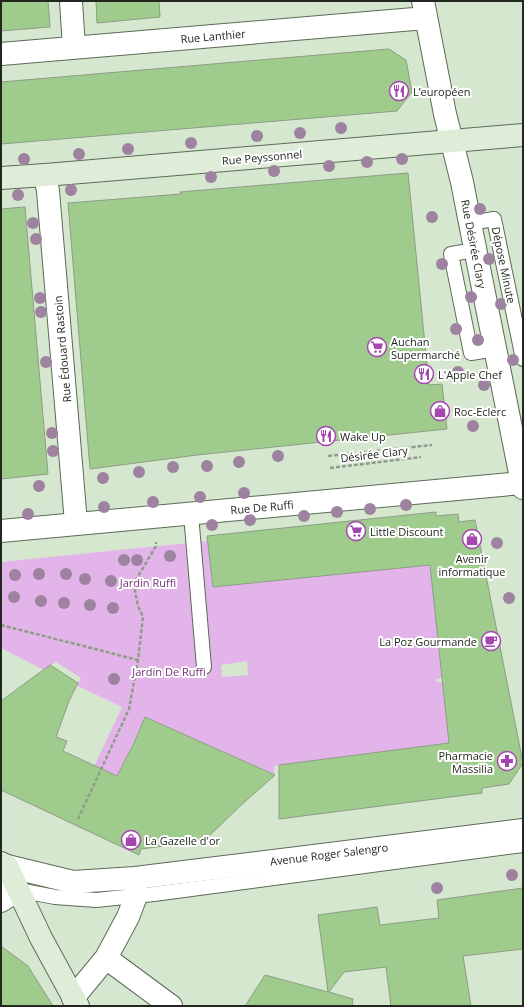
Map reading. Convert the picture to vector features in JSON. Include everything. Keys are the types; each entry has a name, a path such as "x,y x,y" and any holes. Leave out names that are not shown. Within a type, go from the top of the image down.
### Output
{"street":[{"path":"71,1 74,48"},
{"name":"Rue Lanthier","path":"1,54 74,48 424,10"},
{"name":"Rue Désirée Clary","path":"424,10 451,140 462,182 496,349 516,418 522,485"},
{"name":"Rue Peyssonnel","path":"1,178 523,134"},
{"name":"Rue Édouard Rastoin","path":"45,175 50,215 76,523"},
{"name":"Rue De Ruffi","path":"1,531 76,523 522,485"},
{"name":"Avenue Roger Salengro","path":"135,887 523,830"},
{"path":"6,880 73,882 135,887 128,917 106,958 76,1002 41,938 6,880"},
{"path":"106,958 171,1006"}],"lane":[{"name":"Dépose Minute","path":"470,223 494,219 523,359"},
{"path":"191,514 204,667"},
{"name":"Avenue Roger Salengro","path":"135,887 523,845"}],"path":[{"name":"Désirée Clary","path":"328,456 432,445"},
{"name":"Désirée Clary","path":"330,468 421,457"},
{"path":"78,819 129,709 138,660 143,617 138,606 136,591 137,578 156,546 154,517"},
{"path":"1,625 138,660"}],"green space":[{"path":"208,541 213,587 430,565 442,678 436,679 437,682 443,682 445,706 449,707 452,743 274,766 274,775 145,717 91,833 68,822 122,707 76,685 81,678 56,662 44,670 1,648 1,562","holes":["247,661 248,675 222,677 221,665"]}],"building":[{"path":"1,1 48,1 50,27 1,31"},
{"path":"96,1 159,1 160,17 97,23"},
{"path":"389,49 406,60 412,92 397,111 1,144 1,82"},
{"path":"408,173 429,385 442,384 447,429 197,455 90,469 68,203"},
{"path":"25,207 48,474 1,479 1,209"},
{"path":"436,512 436,516 458,514 459,522 475,520 523,763 509,784 482,788 482,793 279,819 279,765 449,743 430,565 213,587 207,536"},
{"path":"50,665 78,683 69,701 56,737 67,741 63,751 117,776 145,717 275,775 204,841 141,849 139,855 1,790 1,701"},
{"path":"523,888 523,949 463,956 471,1006 391,1006 386,967 344,972 329,992 353,999 352,1006 245,1006 265,975 328,992 318,915 377,907 380,925 439,918 437,900"},
{"path":"1,946 28,966 53,1006 1,1006"}],"place":[{"name":"L’européen","path":"399,91"},
{"name":"Auchan Supermarché","path":"377,347"},
{"name":"L'Apple Chef","path":"424,374"},
{"name":"Roc-Eclerc","path":"440,411"},
{"name":"Wake Up","path":"326,436"},
{"name":"Little Discount","path":"356,531"},
{"name":"Avenir informatique","path":"472,539"},
{"name":"La Poz Gourmande","path":"491,641"},
{"name":"Pharmacie Massilia","path":"507,761"},
{"name":"La Gazelle d'or","path":"131,840"}],"park label":[{"name":"Jardin Ruffi","path":"148,582"},
{"name":"Jardin De Ruffi","path":"169,671"}]}
